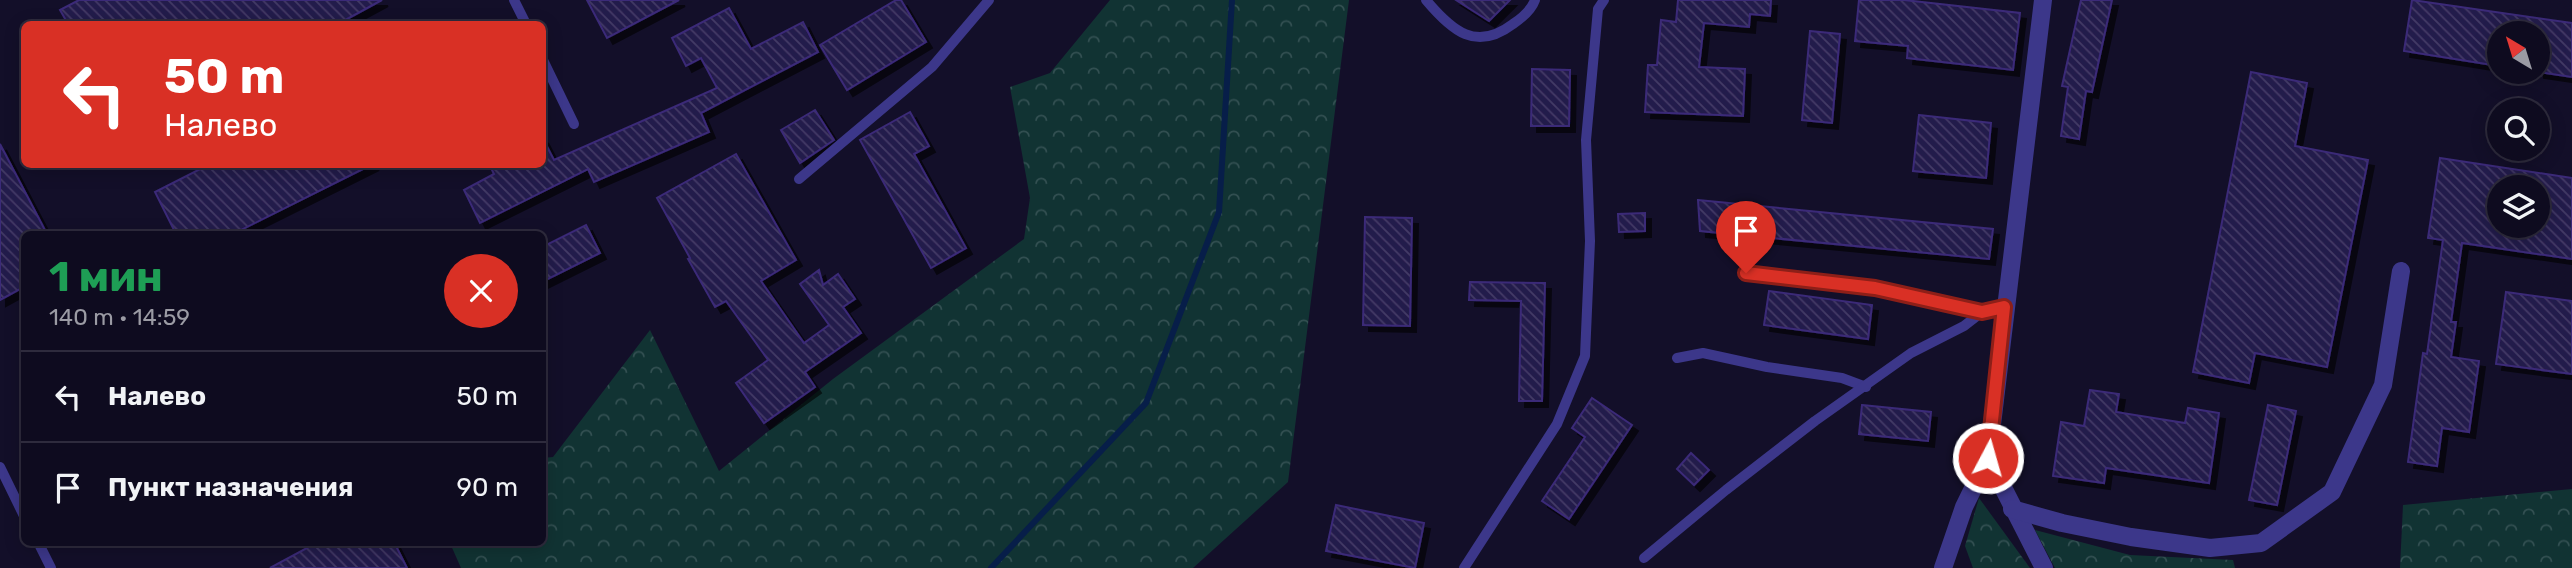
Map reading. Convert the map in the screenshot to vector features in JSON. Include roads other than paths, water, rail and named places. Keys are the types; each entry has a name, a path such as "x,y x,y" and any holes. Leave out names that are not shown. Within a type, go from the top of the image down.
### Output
{"street":[{"path":"1943,568 1964,507 1988,458 2004,307 2043,0"},
{"path":"2012,509 2062,523 2131,537 2210,548 2261,543 2332,492 2383,385 2401,271"},
{"path":"1988,458 2044,568"}],"lane":[{"path":"514,0 524,21"},
{"path":"800,179 932,67 989,0"},
{"path":"1426,0 1440,16 1461,32 1469,37 1482,38 1510,27 1524,15 1535,0"},
{"path":"1464,568 1558,424 1585,356 1590,241 1586,140 1598,9 1604,0"},
{"path":"546,66 574,124"},
{"path":"1746,273 1875,288 1982,312"},
{"path":"1644,558 1805,429 1911,352 1964,326 1982,312 2004,307"},
{"path":"1677,358 1703,353 1842,379 1866,387"},
{"path":"0,467 21,510"},
{"path":"40,546 51,568"}],"waterway":[{"path":"991,568 1146,403 1219,212 1232,0"}]}
